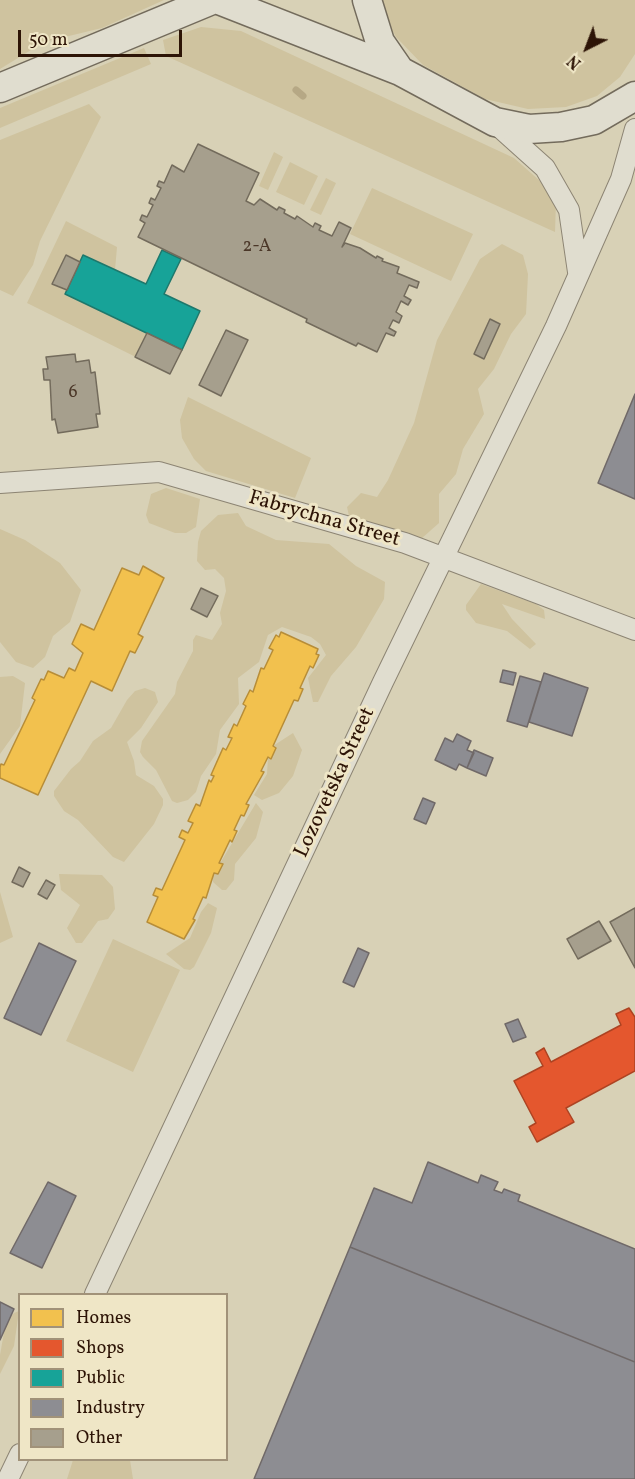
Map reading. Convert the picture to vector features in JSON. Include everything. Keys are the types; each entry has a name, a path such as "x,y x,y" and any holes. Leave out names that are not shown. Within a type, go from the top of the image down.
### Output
{"street":[{"path":"0,88 212,0"},
{"path":"219,0 400,71 495,123 545,168 560,193 569,210 578,272"},
{"path":"367,0 380,42 400,71"},
{"path":"495,123 529,129 561,128 594,120 635,96"},
{"name":"Lozovetska Street","path":"95,1293 378,693 556,326 621,179 635,129"},
{"name":"Fabrychna Street","path":"0,483 159,472 405,543 635,630"},
{"path":"8,1479 18,1458"}],"shaded area":[{"path":"0,0 164,0 102,28 44,42 0,69"},
{"path":"381,0 635,0 635,54 620,77 597,96 566,107 528,109 485,99 423,65 396,37 387,21"},
{"path":"201,27 241,31 514,158 540,181 556,202 555,232 166,56 163,40"},
{"path":"144,48 151,64 0,128 0,108"},
{"path":"89,104 101,117 40,241 33,265 13,296 0,290 0,140"},
{"path":"274,152 283,157 268,190 259,186"},
{"path":"290,162 318,176 304,205 276,192"},
{"path":"326,178 336,183 321,215 310,210"},
{"path":"372,188 473,234 451,281 350,234"},
{"path":"66,221 117,247 115,270 83,255 65,294 182,350 170,374 27,303"},
{"path":"502,244 523,255 528,274 526,314 511,334 494,369 478,389 484,414 463,449 456,474 439,494 439,523 421,539 351,525 347,507 361,493 377,497 388,480 414,423 437,340 480,259"},
{"path":"188,397 311,458 295,498 206,471 194,459 182,438 180,420"},
{"path":"166,488 200,499 196,527 186,533 175,533 149,523 146,515 151,494"},
{"path":"238,513 246,526 276,540 329,544 356,566 385,582 384,599 356,647 331,676 318,702 313,702 308,678 326,655 320,644 311,637 282,627 268,635 259,662 238,678 239,704 220,730 216,754 201,776 196,792 188,800 177,803 172,801 156,770 140,752 142,741 175,694 177,682 193,651 193,640 196,635 212,640 222,624 220,613 226,591 224,578 215,569 205,570 197,561 198,542 201,531 218,515"},
{"path":"0,529 25,540 60,563 81,590 70,622 53,636 45,657 33,668 16,662 0,642"},
{"path":"481,584 536,604 544,610 545,619 502,604 512,619 536,644 530,649 507,631 476,623 466,610 466,605"},
{"path":"13,676 25,683 20,726 0,754 0,677"},
{"path":"145,688 155,692 158,702 141,728 127,742 136,775 154,786 163,799 163,805 154,824 124,862 113,857 78,820 64,811 54,796 54,791 80,761 93,741 111,728 127,700 135,691"},
{"path":"293,733 302,750 293,776 279,793 262,800 254,795 267,774 268,757 273,746"},
{"path":"256,803 263,812 256,838 235,864 234,880 226,890 222,890 213,882 213,875"},
{"path":"59,874 102,875 113,887 115,909 108,919 98,921 82,943 76,943 67,928 80,905 61,890"},
{"path":"0,892 13,937 0,943"},
{"path":"208,903 217,908 211,933 194,967 190,970 184,969 166,954 190,938 201,912"},
{"path":"113,939 180,970 133,1072 66,1041"},
{"path":"18,1311 14,1346 0,1374 0,1355 6,1321"},
{"path":"73,1461 130,1461 133,1479 67,1479"}],"building: Homes":[{"path":"143,566 164,578 138,634 143,637 135,653 130,651 112,691 91,681 38,795 0,778 1,764 4,765 35,700 32,698 41,679 44,680 48,671 64,678 69,668 75,671 83,653 72,644 81,624 94,630 122,568 139,575"},
{"path":"281,632 318,649 316,654 319,655 313,668 310,666 300,688 303,689 298,701 294,700 273,746 276,748 271,759 268,757 261,771 264,772 246,804 249,805 244,816 241,815 234,830 237,831 232,842 230,840 219,863 223,864 218,874 214,873 206,898 203,897 193,919 195,920 184,939 147,922 158,897 153,895 156,888 162,890 185,840 179,837 182,830 188,833 193,823 188,821 196,804 200,806 209,780 211,782 214,776 211,775 223,748 226,750 232,738 228,737 234,724 237,726 246,706 243,704 250,690 253,692 261,668 264,669 273,650 269,648 276,635 279,637"}],"building: Shops":[{"path":"629,1008 635,1017 635,1071 566,1108 574,1122 537,1142 529,1127 536,1123 514,1081 543,1066 536,1053 544,1048 551,1062 621,1025 616,1014"}],"building: Public":[{"path":"162,250 181,259 164,294 200,311 182,350 65,294 83,255 146,284"}],"building: Industry":[{"path":"635,394 635,499 598,483"},
{"path":"503,670 516,673 513,685 500,682"},
{"path":"544,673 588,688 572,736 529,722"},
{"path":"520,676 541,682 527,727 507,721"},
{"path":"457,734 471,741 467,750 474,753 467,768 459,764 456,770 435,760 445,738 453,742"},
{"path":"474,750 493,758 486,776 467,768"},
{"path":"423,798 435,803 426,824 414,819"},
{"path":"39,943 76,961 41,1035 4,1018"},
{"path":"358,948 369,953 354,987 343,982"},
{"path":"518,1019 526,1037 513,1042 505,1024"},
{"path":"428,1162 478,1183 481,1175 498,1182 494,1190 502,1193 504,1189 520,1195 518,1201 635,1249 635,1362 350,1247 374,1188 412,1203"},
{"path":"48,1182 76,1196 42,1268 10,1253"},
{"path":"350,1247 635,1362 635,1479 254,1479"},
{"path":"0,1302 14,1309 0,1340"}],"building: Other":[{"path":"198,144 259,173 246,201 254,205 260,199 277,210 279,207 285,210 284,213 295,219 297,216 313,227 315,223 321,226 319,230 332,236 339,222 351,228 342,247 345,243 360,248 376,258 377,256 383,259 382,261 399,267 397,273 419,282 417,288 409,285 404,296 411,300 408,305 401,301 396,312 402,316 399,323 393,320 389,328 396,332 394,336 386,333 377,352 358,343 356,346 306,322 307,319 138,237 145,223 140,220 142,215 147,217 153,205 149,203 151,198 155,200 161,188 157,186 159,181 164,183 172,165 184,172"},
{"path":"66,255 80,262 67,290 52,284"},
{"path":"490,319 500,324 484,359 474,354"},
{"path":"226,330 248,340 221,396 199,385"},
{"path":"147,333 182,350 170,374 135,357"},
{"path":"75,354 76,362 89,360 91,373 95,372 100,414 96,414 98,427 58,433 55,419 52,420 50,380 44,380 43,369 48,369 46,357"},
{"path":"201,588 218,596 207,617 191,609"},
{"path":"19,867 30,873 23,887 12,882"},
{"path":"46,880 55,885 47,899 38,894"},
{"path":"635,908 635,968 610,922"},
{"path":"599,921 611,941 578,959 567,939"}],"waterway":[{"path":"296,90 303,96"}]}
